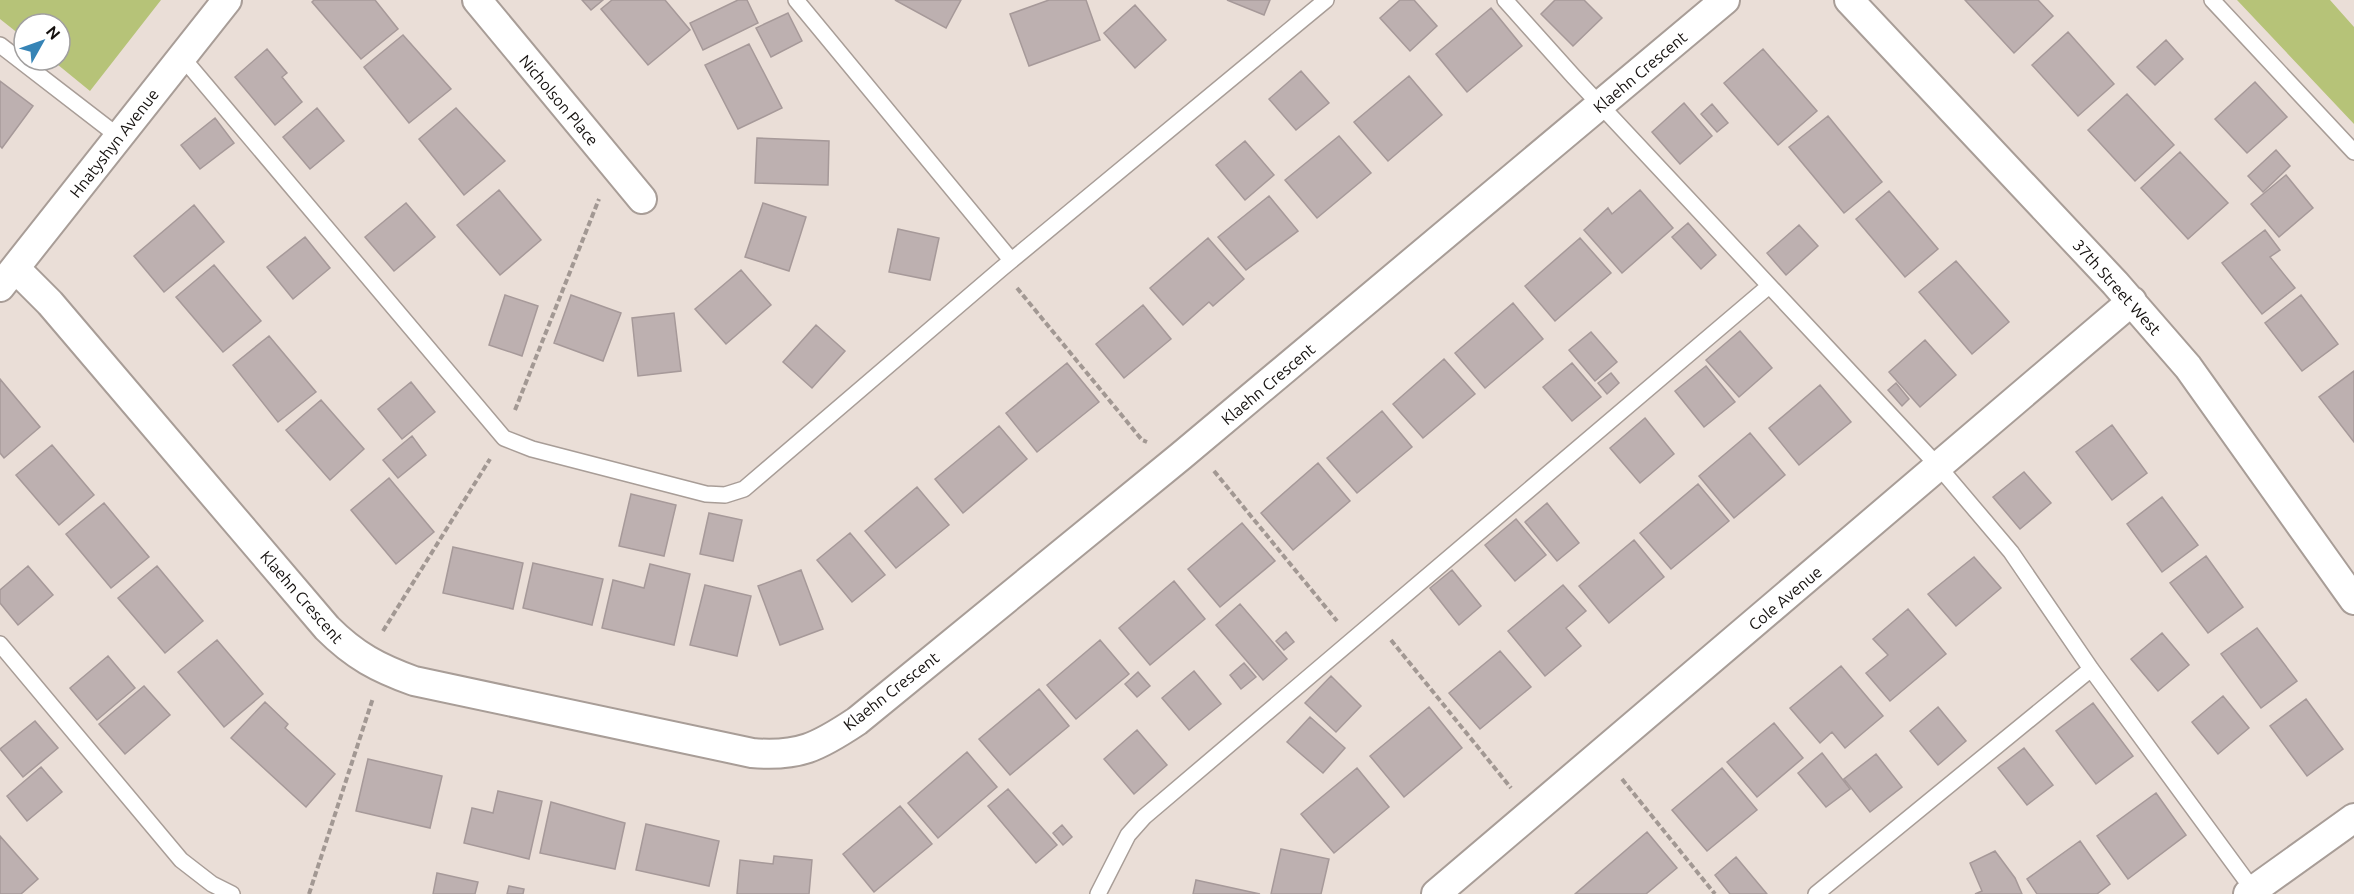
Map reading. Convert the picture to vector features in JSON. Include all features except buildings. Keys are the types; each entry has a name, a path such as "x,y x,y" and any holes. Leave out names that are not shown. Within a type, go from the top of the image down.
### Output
{"street":[{"name":"Hnatyshyn Avenue","path":"8,278 227,0"},
{"name":"Nicholson Place","path":"477,0 642,199"},
{"name":"Klaehn Crescent","path":"8,278 50,303 327,628 346,647 377,668 414,681 752,753 780,755 806,750 831,738 857,721 1181,456 1725,0"},
{"name":"37th Street West","path":"1849,0 2132,302 2188,367 2354,600"},
{"name":"Cole Avenue","path":"1436,894 2132,302"},
{"path":"2252,893 2354,818"}],"lane":[{"path":"796,0 1006,265"},
{"path":"182,57 504,438 532,449 706,494 725,495 744,489 1006,265 1326,0"},
{"path":"1505,0 1939,467 2011,552 2091,669 2252,893"},
{"path":"2212,0 2354,152"},
{"path":"0,45 118,136"},
{"path":"1098,894 1128,834 1144,817 1769,286"},
{"path":"0,644 181,860 212,884 232,894"},
{"path":"1816,894 2091,669"}],"path":[{"path":"1006,265 1142,440 1211,467 1352,639"},
{"path":"1375,621 1512,788 1558,790"},
{"path":"309,894 372,703 377,668"},
{"path":"1618,774 1715,894"}],"green space":[{"path":"0,0 161,0 90,91 67,72 72,72 72,12 12,12 12,28 0,19"},
{"path":"2237,0 2330,0 2354,27 2354,124"}]}
